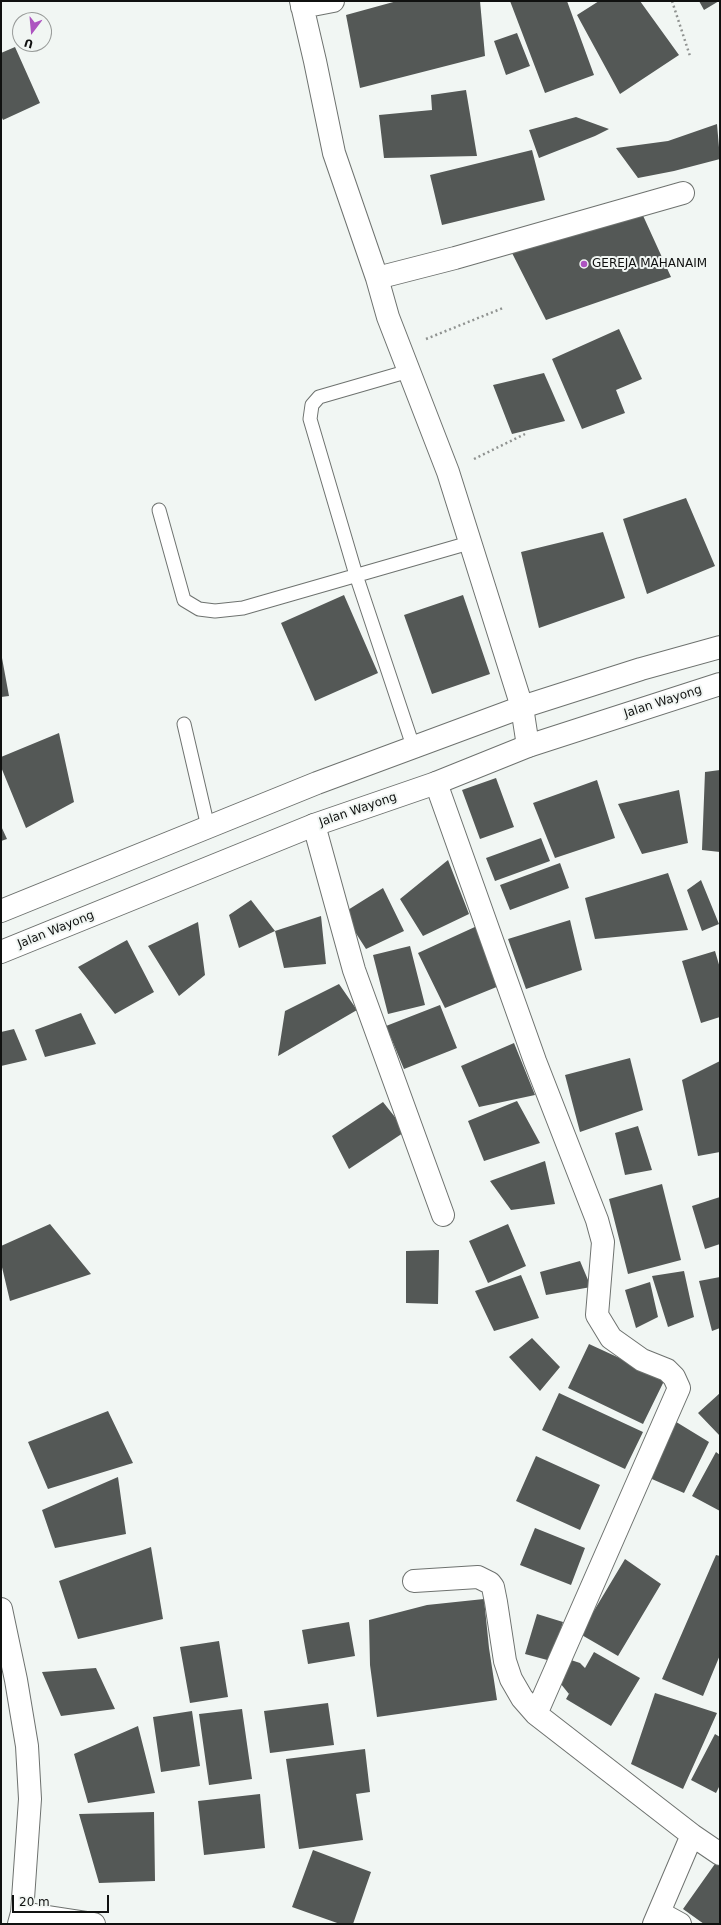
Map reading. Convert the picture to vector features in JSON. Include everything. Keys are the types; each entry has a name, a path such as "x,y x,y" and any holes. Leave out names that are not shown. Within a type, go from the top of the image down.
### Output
{"street":[{"path":"333,1 301,4 315,60 334,153 377,278 388,317 448,472 469,543 522,707 528,746"},
{"path":"377,278 455,258 683,193"},
{"path":"1,911 317,783 414,749 522,707 641,669 720,647"},
{"name":"Jalan Wayong","path":"1,952 314,825 436,783 528,746 720,684"},
{"path":"436,783 535,1061 597,1220 603,1242 597,1316 611,1338 642,1360 666,1370 674,1377 679,1388 536,1714"},
{"path":"314,825 354,970 442,1215"},
{"path":"414,1581 478,1577 490,1583 493,1587 496,1602 505,1661 511,1679 522,1698 536,1714 692,1835 720,1854"},
{"path":"1,1609 16,1680 27,1746 30,1799 21,1918 94,1924"},
{"path":"680,1924 657,1918 692,1835"}],"lane":[{"path":"409,371 319,397 312,405 310,419 356,575 414,749"},
{"path":"159,510 184,600 199,609 215,611 243,608 469,543"},
{"path":"184,724 208,827"}],"path":[{"path":"672,1 690,56"},
{"path":"401,349 503,308"},
{"path":"448,472 525,434"}],"building":[{"path":"397,1 480,1 485,56 360,88 346,15"},
{"path":"510,1 567,1 594,75 545,93"},
{"path":"599,1 640,1 679,55 620,94 577,15"},
{"path":"699,1 719,1 704,10"},
{"path":"517,33 530,66 506,75 494,41"},
{"path":"12,48 12,52 17,52 40,103 3,120 1,116 1,53"},
{"path":"466,90 477,156 384,158 379,115 432,110 431,95"},
{"path":"576,117 609,129 539,158 529,130"},
{"path":"717,124 720,159 674,171 638,178 616,148 668,141"},
{"path":"532,150 545,200 442,225 430,175"},
{"path":"640,209 671,277 546,320 511,251"},
{"path":"619,329 642,379 616,390 625,413 582,429 552,359"},
{"path":"544,373 565,421 512,434 493,385"},
{"path":"686,498 715,566 647,594 623,519"},
{"path":"603,532 625,598 539,628 521,552"},
{"path":"344,595 378,673 315,701 281,623"},
{"path":"463,595 490,674 432,694 404,615"},
{"path":"2,658 9,696 1,697 1,659"},
{"path":"59,733 74,802 26,828 1,767 1,757"},
{"path":"720,770 720,852 702,850 705,772"},
{"path":"496,778 514,827 480,839 462,790"},
{"path":"597,780 615,838 555,858 533,803"},
{"path":"679,790 688,843 642,854 618,804"},
{"path":"1,826 7,839 1,841"},
{"path":"541,838 550,861 495,881 486,858"},
{"path":"448,860 469,914 423,936 400,899"},
{"path":"560,863 569,888 510,910 500,885"},
{"path":"668,873 688,930 595,939 585,898"},
{"path":"701,880 719,924 702,931 687,890"},
{"path":"383,888 404,931 366,949 343,913"},
{"path":"251,900 275,931 239,948 229,915"},
{"path":"321,916 326,964 284,968 275,931"},
{"path":"570,920 582,970 526,989 508,939"},
{"path":"198,922 205,975 179,996 148,946"},
{"path":"477,926 499,986 445,1008 418,953"},
{"path":"127,940 154,992 115,1014 78,967"},
{"path":"410,946 425,1005 388,1014 373,955"},
{"path":"715,951 720,968 720,1017 701,1023 682,961"},
{"path":"339,984 357,1010 278,1056 285,1011"},
{"path":"440,1005 457,1048 404,1069 386,1026"},
{"path":"81,1013 96,1044 45,1057 35,1030"},
{"path":"14,1029 27,1060 1,1066 1,1032"},
{"path":"514,1043 535,1095 479,1107 461,1066"},
{"path":"630,1058 643,1110 580,1132 565,1075"},
{"path":"720,1061 720,1152 698,1156 682,1080"},
{"path":"517,1101 540,1143 484,1161 468,1121"},
{"path":"383,1102 406,1131 349,1169 332,1136"},
{"path":"638,1126 652,1170 625,1175 615,1133"},
{"path":"545,1161 555,1204 511,1210 490,1181"},
{"path":"662,1184 681,1260 628,1274 609,1199"},
{"path":"720,1197 720,1244 705,1249 692,1206"},
{"path":"50,1224 91,1274 10,1301 1,1263 1,1246"},
{"path":"508,1224 526,1266 488,1283 469,1241"},
{"path":"439,1250 438,1304 406,1303 406,1251"},
{"path":"580,1261 591,1287 546,1295 540,1272"},
{"path":"684,1271 694,1317 668,1327 652,1276"},
{"path":"521,1275 539,1318 494,1331 475,1291"},
{"path":"720,1277 720,1328 712,1331 699,1281"},
{"path":"650,1282 658,1317 636,1328 625,1290"},
{"path":"532,1338 560,1367 540,1391 509,1357"},
{"path":"589,1344 665,1379 643,1424 568,1388"},
{"path":"559,1393 643,1432 625,1469 542,1430"},
{"path":"720,1393 720,1436 698,1413"},
{"path":"108,1411 133,1463 48,1489 28,1442"},
{"path":"673,1420 709,1442 684,1493 645,1476"},
{"path":"716,1452 720,1455 720,1511 692,1496"},
{"path":"536,1456 600,1485 580,1530 516,1501"},
{"path":"118,1477 126,1534 55,1548 42,1510"},
{"path":"535,1528 585,1548 571,1585 520,1565"},
{"path":"151,1547 163,1619 78,1639 59,1581"},
{"path":"716,1555 720,1556 720,1655 703,1696 662,1679"},
{"path":"625,1559 661,1584 618,1656 580,1634"},
{"path":"484,1599 489,1648 497,1700 377,1717 370,1665 369,1620 427,1605"},
{"path":"537,1614 563,1622 551,1661 525,1654"},
{"path":"349,1622 355,1656 308,1664 302,1630"},
{"path":"219,1641 228,1697 190,1703 180,1647"},
{"path":"594,1652 640,1678 611,1726 566,1699 569,1694 556,1678 562,1657 580,1663 585,1668"},
{"path":"96,1668 115,1709 61,1716 42,1672"},
{"path":"655,1693 717,1713 683,1789 631,1764"},
{"path":"328,1703 334,1745 270,1753 264,1711"},
{"path":"242,1709 252,1779 209,1785 199,1714"},
{"path":"192,1711 200,1766 161,1772 153,1717"},
{"path":"138,1726 155,1793 88,1803 74,1754"},
{"path":"715,1734 720,1737 720,1785 716,1793 691,1780"},
{"path":"365,1749 370,1792 356,1794 363,1840 299,1849 286,1759"},
{"path":"260,1794 265,1848 204,1855 198,1801"},
{"path":"154,1812 155,1881 99,1883 79,1814"},
{"path":"313,1850 371,1872 353,1924 340,1924 292,1907"},
{"path":"717,1861 720,1863 720,1924 704,1924 683,1909"}],"place":[{"name":"GEREJA MAHANAIM","path":"584,264"}]}
